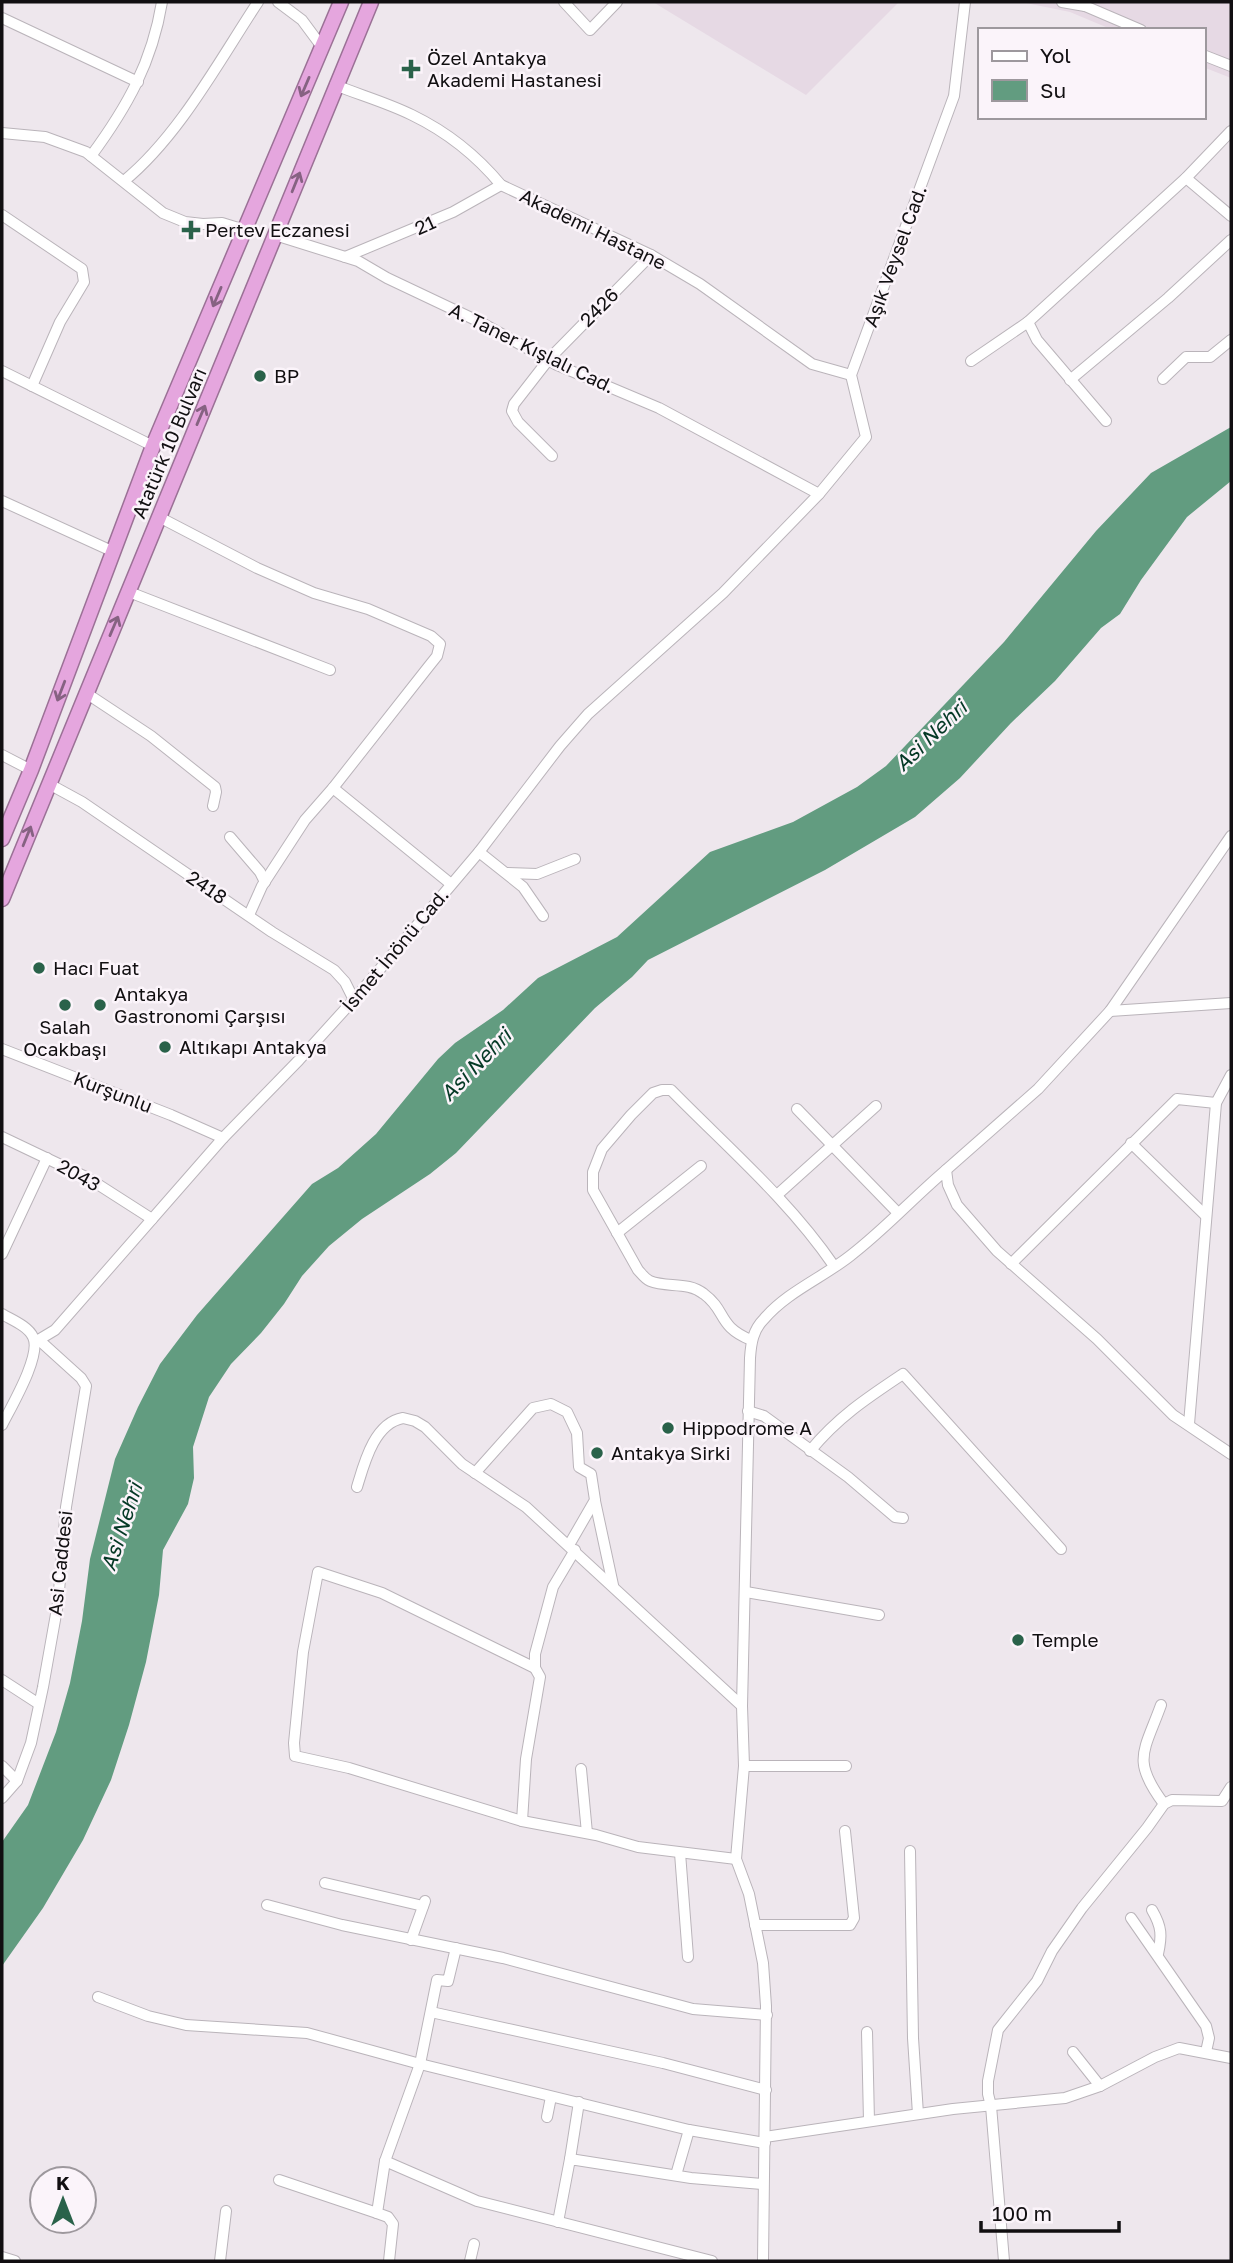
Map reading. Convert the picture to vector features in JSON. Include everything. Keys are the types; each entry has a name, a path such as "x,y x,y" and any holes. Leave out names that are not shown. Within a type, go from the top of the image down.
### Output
{"highway":[{"name":"Atatürk 10 Bulvarı","path":"2,839 31,770 153,446 341,2"},
{"name":"Atatürk 10 Bulvarı","path":"2,899 371,2"}],"street":[{"path":"91,156 120,117 138,82 159,22 162,2"},
{"path":"124,181 146,163 175,127 258,2"},
{"path":"278,2 302,20 321,47"},
{"path":"564,2 590,30 617,2"},
{"name":"Aşık Veysel Cad.","path":"851,375 954,96 965,2"},
{"path":"1061,2 1083,4 1137,28"},
{"path":"2,18 138,82"},
{"path":"1205,56 1231,66"},
{"name":"Akademi Hastane","path":"335,85 412,115 484,164 501,185 651,255 699,284 812,364 851,375"},
{"path":"971,360 1028,322 1186,178 1231,131"},
{"path":"2,133 45,137 91,156 147,203 185,222 222,223 245,230"},
{"path":"1186,178 1231,216"},
{"name":"21","path":"345,257 453,212 501,185"},
{"path":"2,215 82,269 84,275 84,282 60,322 32,386"},
{"name":"A. Taner Kışlalı Cad.","path":"275,235 358,261 387,278 482,323 557,365 659,408 819,494"},
{"path":"1070,380 1168,298 1231,240"},
{"name":"2426","path":"552,456 518,422 512,411 514,404 549,359 651,255"},
{"path":"1028,322 1037,340 1105,421"},
{"path":"1163,379 1186,357 1210,357 1231,340"},
{"path":"2,371 153,446"},
{"path":"819,494 866,437 851,375"},
{"name":"İsmet İnönü Cad.","path":"37,1341 55,1330 223,1138 354,1000 479,852 559,746 588,714 723,593 819,494"},
{"path":"2,501 114,552"},
{"path":"159,517 257,568 314,593 368,609 431,636 440,644 438,656 305,820 265,882 249,915"},
{"path":"129,592 330,670"},
{"path":"86,693 151,736 215,788 213,806"},
{"path":"2,755 31,770"},
{"name":"2418","path":"49,784 82,802 334,970 345,982 354,1000"},
{"path":"333,788 451,884"},
{"path":"763,2261 762,2184 767,2015 763,1963 749,1894 736,1859 744,1766 751,1340 762,1321 784,1299 805,1288 849,1257 1038,1089 1110,1011 1231,836"},
{"path":"230,837 260,872 265,882"},
{"path":"479,852 523,887 543,916"},
{"path":"506,873 537,874 575,859"},
{"path":"1110,1011 1231,1003"},
{"name":"Kurşunlu","path":"2,1049 223,1138"},
{"path":"1189,1424 1216,1103 1231,1075"},
{"path":"751,1340 728,1327 713,1302 704,1293 678,1284 648,1280 638,1269 593,1190 596,1163 607,1143 653,1093 671,1090 777,1195 834,1266"},
{"path":"1011,1264 1177,1099 1216,1103"},
{"path":"777,1195 876,1106"},
{"path":"797,1109 898,1213"},
{"name":"2043","path":"2,1137 88,1178 152,1219"},
{"path":"1131,1143 1205,1214"},
{"path":"2,1254 47,1158"},
{"path":"617,1233 701,1166"},
{"path":"946,1170 948,1185 957,1205 1011,1264 1097,1339 1173,1415 1231,1454"},
{"path":"2,1314 27,1329 37,1341 19,1392 2,1425"},
{"name":"Asi Caddesi","path":"2,1798 17,1781 31,1743 39,1704 58,1603 66,1507 86,1386 81,1378 37,1341"},
{"path":"810,1451 829,1427 903,1374 1061,1549"},
{"path":"475,1473 533,1408 551,1404 567,1412 578,1433 579,1467 591,1474 613,1586"},
{"path":"748,1411 764,1416 848,1477 895,1517 903,1518"},
{"path":"357,1487 373,1446 389,1424 399,1418 419,1423 450,1454 526,1507 572,1547 743,1706"},
{"path":"522,1821 526,1759 540,1677 535,1668 535,1654 553,1587 595,1500"},
{"path":"535,1668 382,1593 318,1573 303,1652 295,1756 349,1769 522,1821 587,1833 638,1847 736,1859"},
{"path":"746,1592 879,1615"},
{"path":"2,1680 39,1704"},
{"path":"1161,1705 1144,1752 1142,1766 1146,1779 1164,1804"},
{"path":"2,1766 17,1781"},
{"path":"744,1766 846,1766"},
{"path":"581,1769 587,1833"},
{"path":"1004,2261 988,2094 998,2030 1037,1981 1052,1951 1082,1908 1164,1804 1172,1800 1222,1801 1231,1787"},
{"path":"755,1925 850,1925 854,1918 845,1831"},
{"path":"910,1851 913,2038 918,2114"},
{"path":"681,1853 688,1957"},
{"path":"324,1883 424,1902 411,1940"},
{"path":"267,1905 411,1940 503,1958 693,2009 767,2015"},
{"path":"1152,1910 1162,1934 1158,1954"},
{"path":"1131,1918 1206,2026 1209,2038 1206,2052"},
{"path":"377,2213 385,2161 420,2064 437,1980 448,1981 456,1948"},
{"path":"98,1997 148,2016 186,2025 307,2033 420,2064 689,2130 765,2140 918,2114 1065,2098 1100,2086 1179,2048 1230,2056"},
{"path":"430,2012 663,2063 766,2090"},
{"path":"867,2032 869,2121"},
{"path":"1073,2052 1100,2086"},
{"path":"547,2117 551,2097"},
{"path":"558,2222 579,2102"},
{"path":"676,2175 689,2130"},
{"path":"570,2159 676,2175 762,2184"},
{"path":"385,2161 477,2201 712,2261"},
{"path":"279,2180 388,2217 393,2224 389,2261"},
{"path":"220,2261 226,2211"},
{"path":"470,2261 474,2244"},
{"path":"2,2257 15,2261"}],"shaded area":[{"path":"653,2 899,2 806,95"},
{"path":"1021,2 1231,2 1231,78 1205,68 1205,28 1108,28 1070,12"}],"water":[{"name":"Asi Nehri","path":"1231,427 1231,481 1187,517 1120,614 1101,628 1055,681 960,778 915,817 825,870 648,960 595,1008 456,1153 430,1174 362,1219 329,1246 302,1276 261,1333 231,1364 209,1397 193,1447 194,1478 188,1504 163,1550 159,1595 146,1662 111,1780 83,1840 43,1908 2,1966 2,1842 28,1805 56,1732 70,1683 90,1559 115,1459 160,1364 197,1315 312,1184 338,1168 376,1134 438,1059 455,1043 503,1010 538,978 617,937 710,852 793,822 857,787 886,766 1004,642 1096,531 1151,473"}],"place":[{"name":"Özel Antakya Akademi Hastanesi","path":"411,69"},
{"name":"Pertev Eczanesi","path":"191,230"},
{"name":"BP","path":"260,376"},
{"name":"Hacı Fuat","path":"39,968"},
{"name":"Salah Ocakbaşı","path":"65,1005"},
{"name":"Antakya Gastronomi Çarşısı","path":"100,1005"},
{"name":"Altıkapı Antakya","path":"165,1047"},
{"name":"Hippodrome A","path":"668,1428"},
{"name":"Antakya Sirki","path":"597,1453"},
{"name":"Temple","path":"1018,1640"}]}
